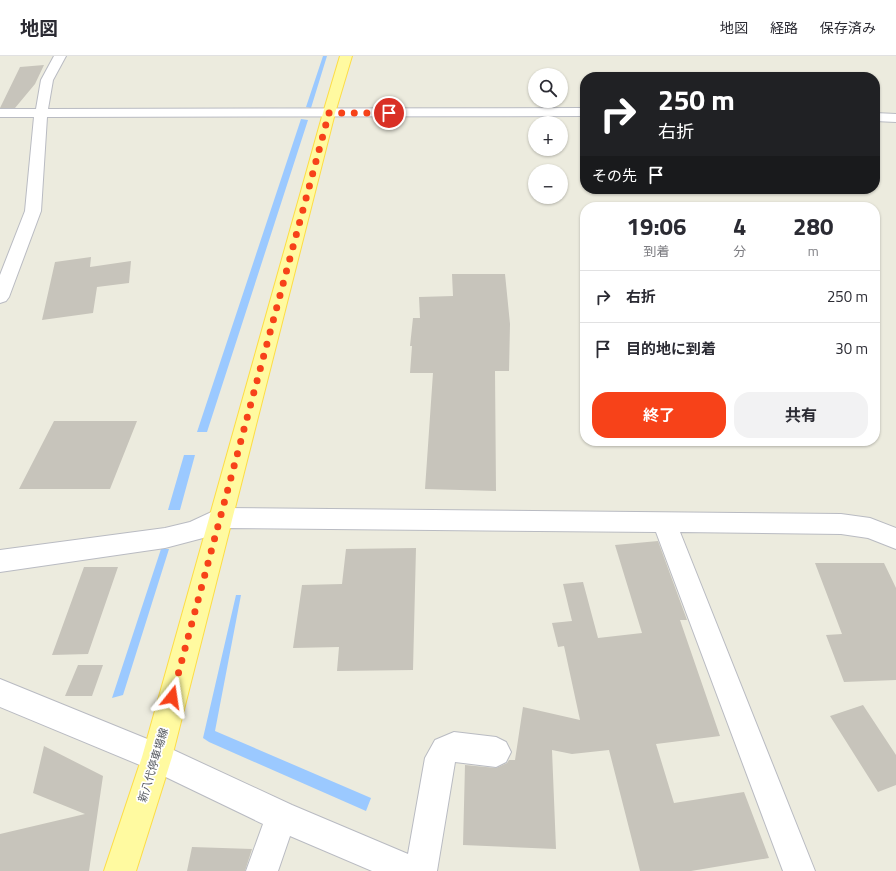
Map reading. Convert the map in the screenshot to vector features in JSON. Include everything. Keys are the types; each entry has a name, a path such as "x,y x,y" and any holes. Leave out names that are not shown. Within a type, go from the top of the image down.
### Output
{"main road":[{"name":"新八代停車場線","path":"120,871 156,757 329,113 346,56"}],"street":[{"path":"1,290 32,211 41,114 47,80 60,56"},
{"path":"0,113 580,112"},
{"path":"880,117 896,118"},
{"path":"0,561 165,538 195,532 220,518 841,524 870,528 896,539"},
{"path":"664,523 799,871"},
{"path":"0,693 156,757 281,816 410,871"},
{"path":"421,871 440,758 445,750 454,747 496,752"},
{"path":"262,871 281,816"}],"water":[{"path":"323,56 327,56 311,108 306,107"},
{"path":"301,119 308,120 207,432 197,432"},
{"path":"184,455 195,455 180,510 168,510"},
{"path":"161,549 169,549 123,695 112,698"},
{"path":"236,595 241,595 215,731 371,798 366,811 203,738"}],"building":[{"path":"44,65 35,84 15,108 0,108 20,67"},
{"path":"91,257 90,267 131,261 129,283 97,287 93,313 42,320 55,262"},
{"path":"452,274 505,274 510,324 509,371 495,371 496,491 425,489 433,373 410,373 412,346 410,346 413,318 420,318 419,297 453,296"},
{"path":"54,421 137,421 110,489 19,489"},
{"path":"658,541 687,620 680,620 720,736 656,744 674,803 744,792 769,858 691,871 640,871 609,750 572,754 552,750 556,849 463,845 465,765 496,768 507,763 509,760 515,760 523,707 580,720 564,646 558,647 552,623 572,621 563,584 583,582 598,638 642,633 615,545"},
{"path":"416,548 413,670 337,671 339,647 293,648 302,585 342,584 346,549"},
{"path":"815,563 884,563 896,588 896,680 844,682 826,635 842,634"},
{"path":"84,567 118,567 88,654 52,655"},
{"path":"78,665 103,665 92,696 65,696"},
{"path":"863,705 896,755 896,785 878,792 830,716"},
{"path":"44,746 103,776 89,871 0,871 0,834 85,814 33,793"},
{"path":"192,847 252,849 245,871 187,871"}],"route":[{"path":"172,697 329,113 389,113"}]}
